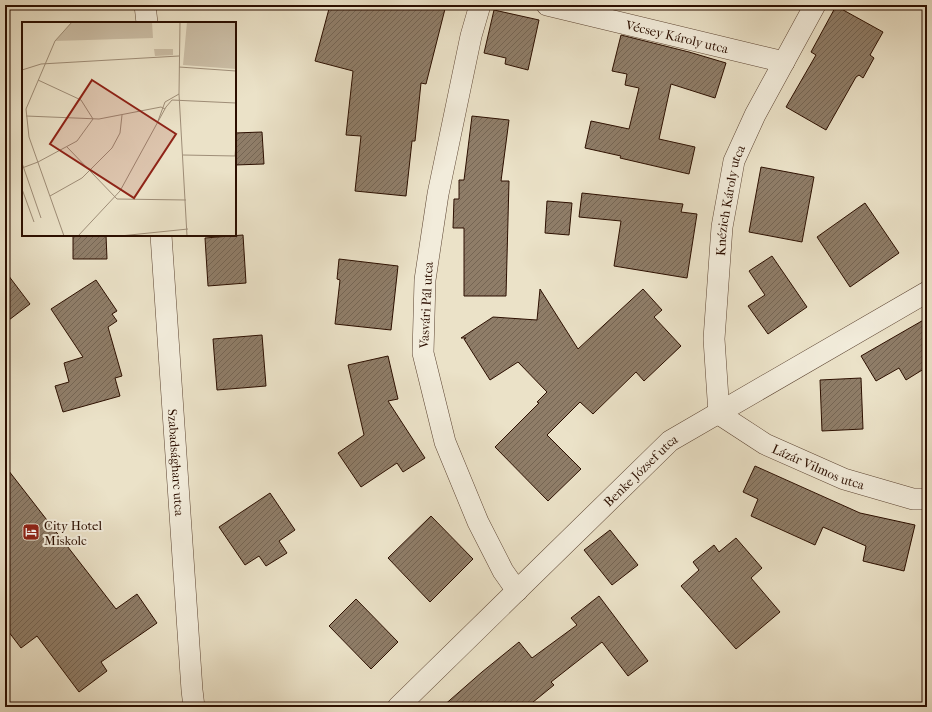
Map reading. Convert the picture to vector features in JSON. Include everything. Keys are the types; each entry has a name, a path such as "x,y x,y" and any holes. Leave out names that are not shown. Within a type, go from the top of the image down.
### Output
{"street":[{"path":"145,5 146,22"},
{"name":"Vasvári Pál utca","path":"480,5 471,36 438,194 425,280 423,353 445,442 478,522 503,571 517,591"},
{"name":"Vécsey Károly utca","path":"547,5 784,62"},
{"name":"Knézich Károly utca","path":"719,414 714,339 722,227 734,161 755,115 815,5"},
{"name":"Szabadságharc utca","path":"161,236 195,701"},
{"name":"Benke József utca","path":"398,707 670,441 719,414 927,292"},
{"name":"Lázár Vilmos utca","path":"719,414 765,444 844,479 913,499 927,499"}],"building":[{"path":"330,5 446,5 426,84 421,83 415,141 412,141 406,196 355,191 361,136 346,135 353,71 315,61"},
{"path":"836,6 883,32 870,55 874,58 863,78 859,75 856,77 826,130 786,107 816,55 811,52"},
{"path":"494,10 539,20 528,70 505,64 506,58 484,53"},
{"path":"621,35 726,63 715,98 671,84 659,139 695,147 689,174 620,158 621,156 585,148 591,121 629,129 639,88 625,85 627,74 612,71"},
{"path":"472,116 509,120 501,181 509,181 506,296 464,296 464,228 453,228 454,199 459,199 459,180 464,180"},
{"path":"262,132 264,164 236,165 236,133"},
{"path":"761,167 814,177 802,242 749,232"},
{"path":"582,193 683,204 681,212 697,214 687,278 614,266 621,221 579,217"},
{"path":"547,201 572,203 569,235 545,233"},
{"path":"865,203 899,253 850,287 817,237"},
{"path":"243,235 246,283 208,286 205,238"},
{"path":"73,236 106,236 107,259 73,259"},
{"path":"772,256 807,307 768,334 748,306 765,295 749,271"},
{"path":"339,259 398,266 391,330 335,324 340,280 337,279"},
{"path":"5,271 30,304 5,323"},
{"path":"96,280 117,311 112,314 117,321 108,327 122,376 115,378 120,396 63,412 55,386 69,382 64,363 83,357 51,309"},
{"path":"540,289 578,349 643,289 662,310 654,317 681,346 644,381 636,372 593,414 580,402 547,435 581,469 548,501 495,447 539,403 537,402 547,392 518,362 490,380 464,339 466,338 461,338 493,317 537,320"},
{"path":"927,318 927,367 906,380 899,368 876,381 861,356"},
{"path":"262,335 266,386 217,390 213,339"},
{"path":"388,356 398,399 388,401 425,458 403,472 397,463 361,487 338,453 364,435 348,365"},
{"path":"861,378 863,429 822,431 820,380"},
{"path":"5,466 116,609 137,594 157,623 101,662 107,671 79,692 37,636 21,648 5,627"},
{"path":"755,466 860,513 915,525 904,571 863,561 866,546 823,527 815,545 751,516 758,499 743,492"},
{"path":"270,493 295,530 279,541 287,553 266,566 259,556 245,565 219,527"},
{"path":"431,516 473,559 430,602 388,558"},
{"path":"610,530 638,565 612,585 584,550"},
{"path":"736,538 762,568 751,578 780,612 736,649 681,586 699,570 693,562 714,545 719,552"},
{"path":"599,596 648,661 628,676 602,642 551,682 554,685 527,707 442,707 519,642 532,658 577,625 571,618"},
{"path":"356,599 398,642 371,669 329,626"}],"place":[{"name":"City Hotel Miskolc","path":"31,532"}]}
